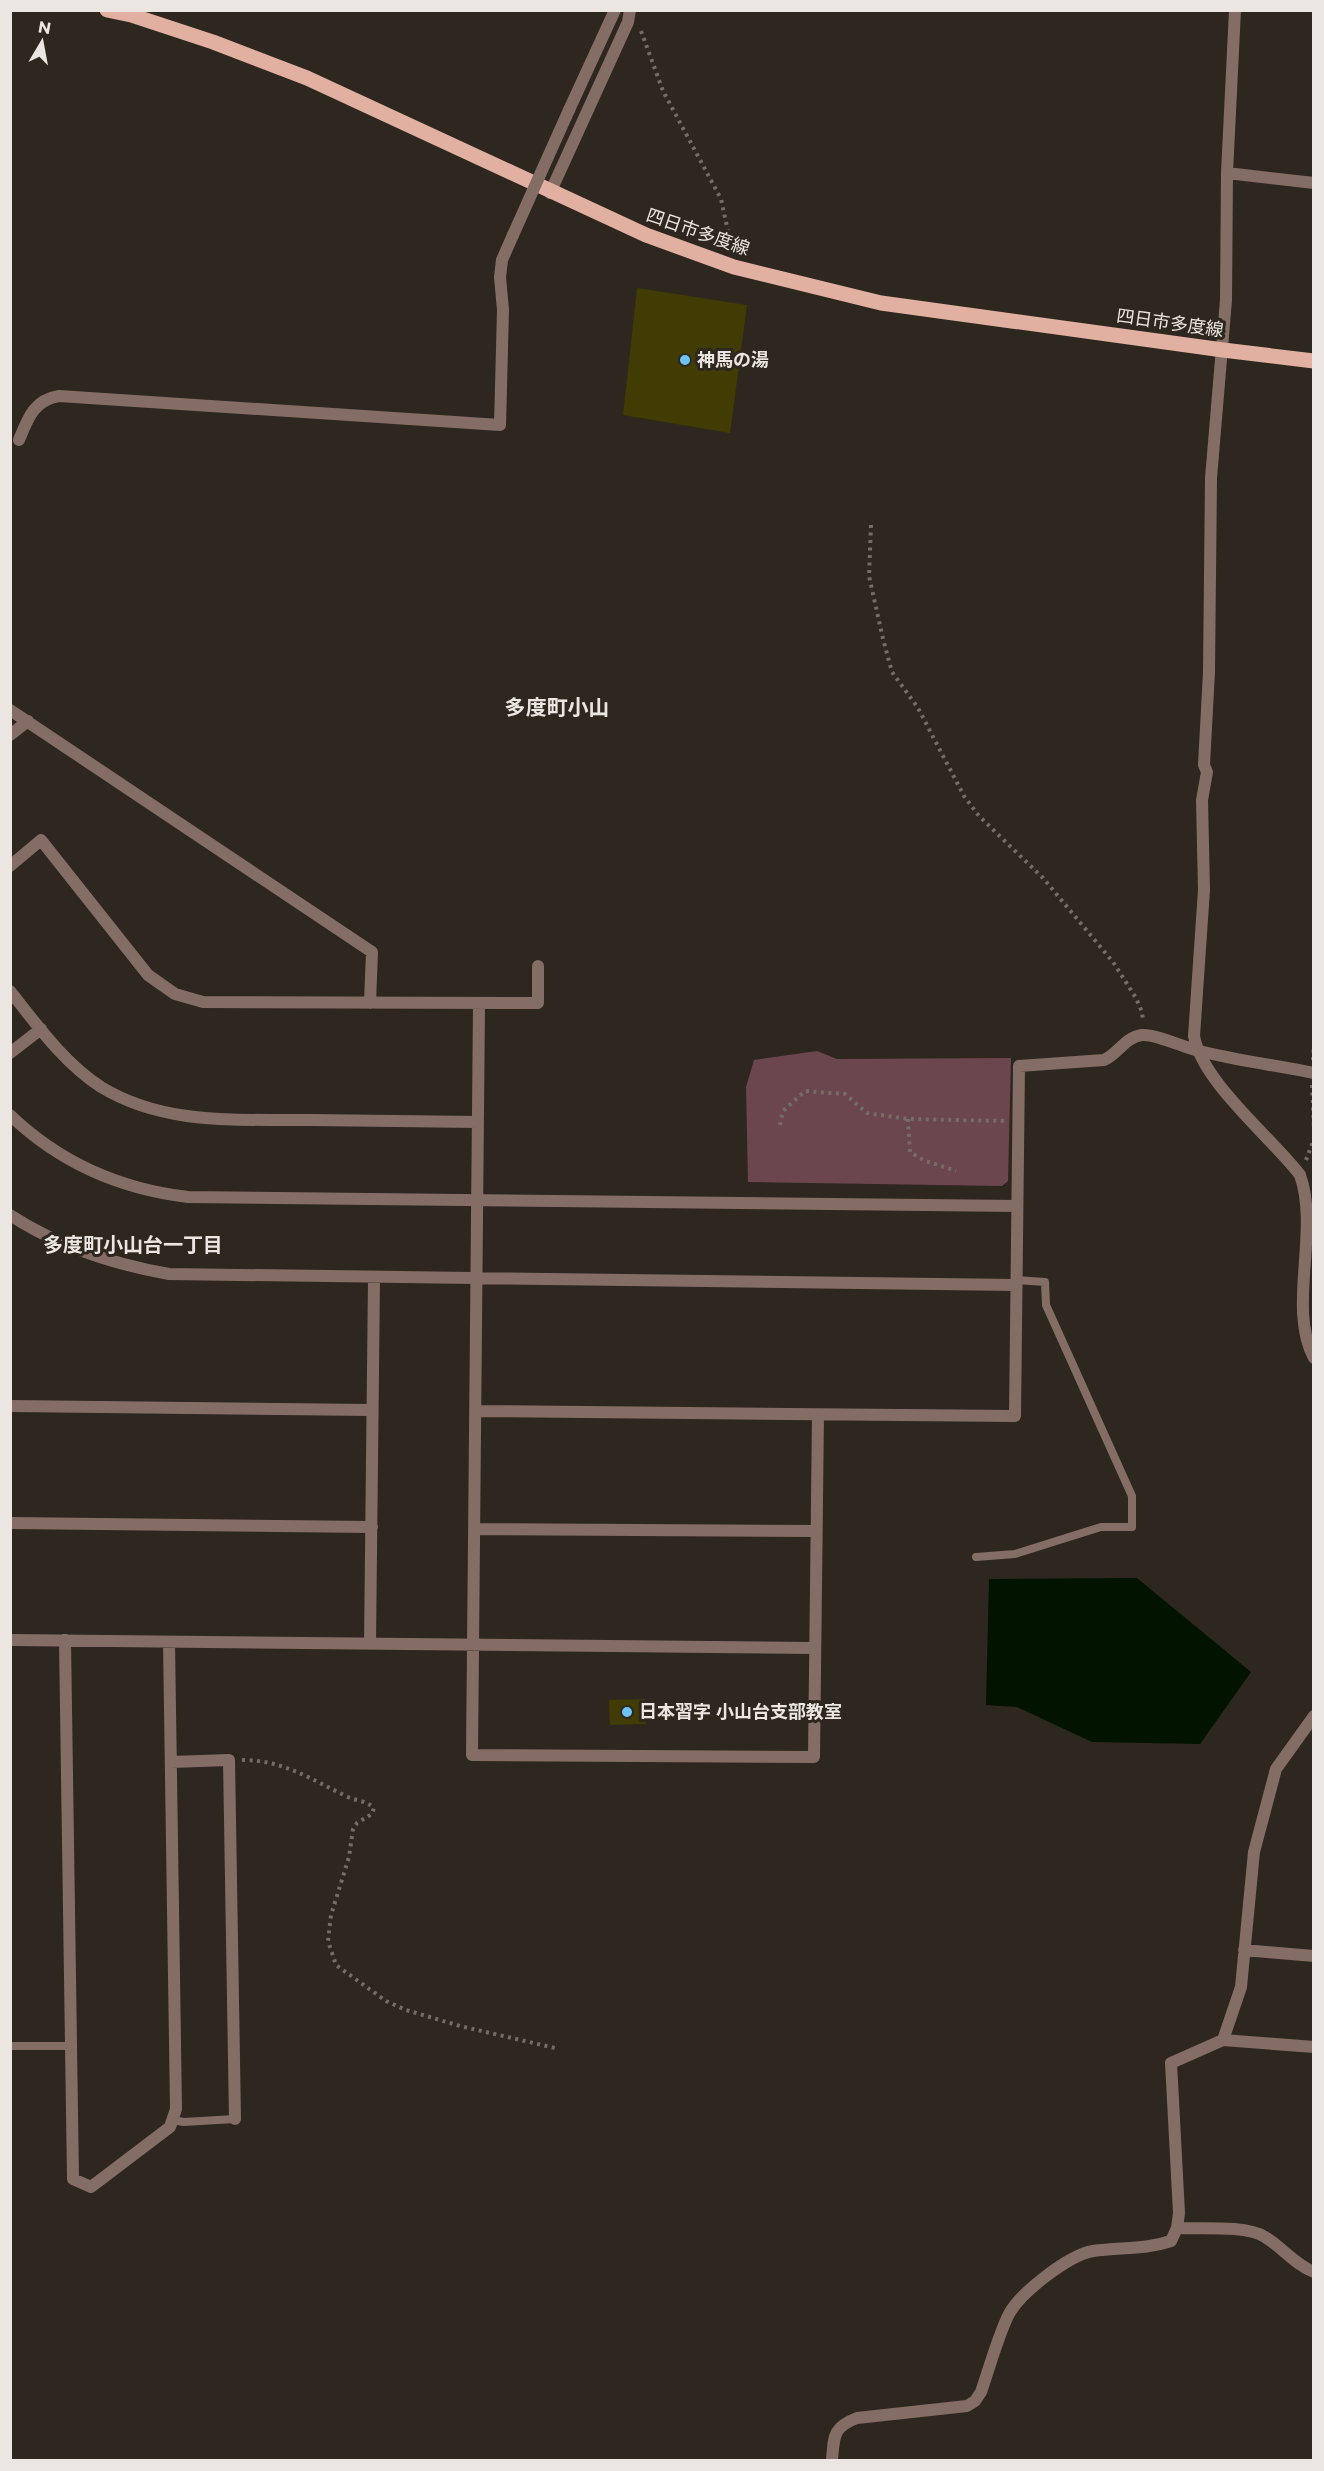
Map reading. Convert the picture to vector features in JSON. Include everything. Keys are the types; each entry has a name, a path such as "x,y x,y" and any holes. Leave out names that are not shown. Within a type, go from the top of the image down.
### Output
{"main road":[{"name":"四日市多度線","path":"107,10 131,15 213,42 308,78 646,236 734,267 871,301 1314,361"}],"street":[{"path":"1235,10 1227,173 1226,300 1211,478 1209,672 1204,765 1207,772 1202,800 1204,890 1194,1036 1196,1050 1219,1085 1300,1175 1304,1190 1308,1249 1303,1309 1306,1339 1314,1358"},
{"path":"19,440 34,408 47,398 60,396 500,425 502,260 614,11 629,14 550,193"},
{"path":"1227,173 1314,183"},
{"path":"10,710 372,952 370,1003"},
{"path":"10,735 28,721"},
{"path":"10,866 41,840 148,975 175,994 210,1002 538,1003 538,966"},
{"path":"10,991 65,1057 101,1086 135,1104 167,1114 211,1119 478,1122"},
{"path":"479,1004 472,1755 814,1757 818,1415"},
{"path":"10,1053 40,1029"},
{"path":"476,1412 1015,1416 1018,1066 1104,1060 1113,1056 1120,1046 1132,1038 1143,1035 1196,1050 1314,1073"},
{"path":"10,1115 27,1131 76,1163 103,1177 158,1193 188,1197 1017,1206"},
{"path":"10,1215 46,1237 72,1248 132,1268 169,1274 374,1279 1016,1283"},
{"path":"370,1644 374,1279"},
{"path":"10,1406 372,1410"},
{"path":"10,1523 372,1527"},
{"path":"474,1529 816,1531"},
{"path":"10,1640 814,1648"},
{"path":"65,1641 73,2179 91,2187 170,2127 176,2109 169,1642"},
{"path":"1223,2040 1241,1987 1254,1852 1276,1769 1314,1716"},
{"path":"171,1762 229,1760 235,2119"},
{"path":"1244,1950 1314,1956"},
{"path":"832,2460 834,2435 843,2423 857,2418 967,2406 975,2401 981,2392 1010,2313 1037,2283 1056,2269 1091,2252 1154,2247 1171,2241 1177,2228 1179,2213 1171,2063 1223,2040 1314,2047"},
{"path":"1177,2228 1254,2231 1265,2237 1303,2268 1314,2272"}],"lane":[{"path":"976,1557 1015,1554 1101,1527 1132,1527 1132,1496 1046,1305 1045,1282 1016,1283"},
{"path":"10,2046 71,2046"},
{"path":"172,2120 184,2122 235,2119"}],"path":[{"path":"629,14 638,23 663,91 721,199 733,244 732,254"},
{"path":"871,525 869,576 892,672 918,708 964,796 979,816 1043,878 1113,962 1142,1012 1143,1035"},
{"path":"780,1125 783,1111 806,1091 845,1094 867,1113 908,1119 1018,1122"},
{"path":"908,1119 910,1152 923,1160 956,1171"},
{"path":"229,1760 259,1761 287,1766 355,1800 369,1803 374,1808 372,1814 353,1828 349,1857 331,1915 328,1941 336,1965 386,2001 406,2010 460,2026 555,2048"}],"shaded area":[{"path":"817,1051 837,1059 1011,1058 1008,1181 1002,1186 748,1182 746,1087 754,1060"},
{"path":"1137,1578 1251,1672 1200,1744 1092,1742 1017,1707 986,1705 989,1579"}],"building":[{"name":"神馬の湯","path":"637,288 747,305 730,433 623,415"},
{"name":"日本習字 小山台支部教室","path":"645,1699 646,1724 610,1725 609,1700"}],"place":[{"name":"神馬の湯","path":"685,360"},
{"name":"日本習字 小山台支部教室","path":"627,1712"}],"district":[{"name":"多度町小山","path":"557,707"},
{"name":"多度町小山台一丁目","path":"133,1245"}]}
